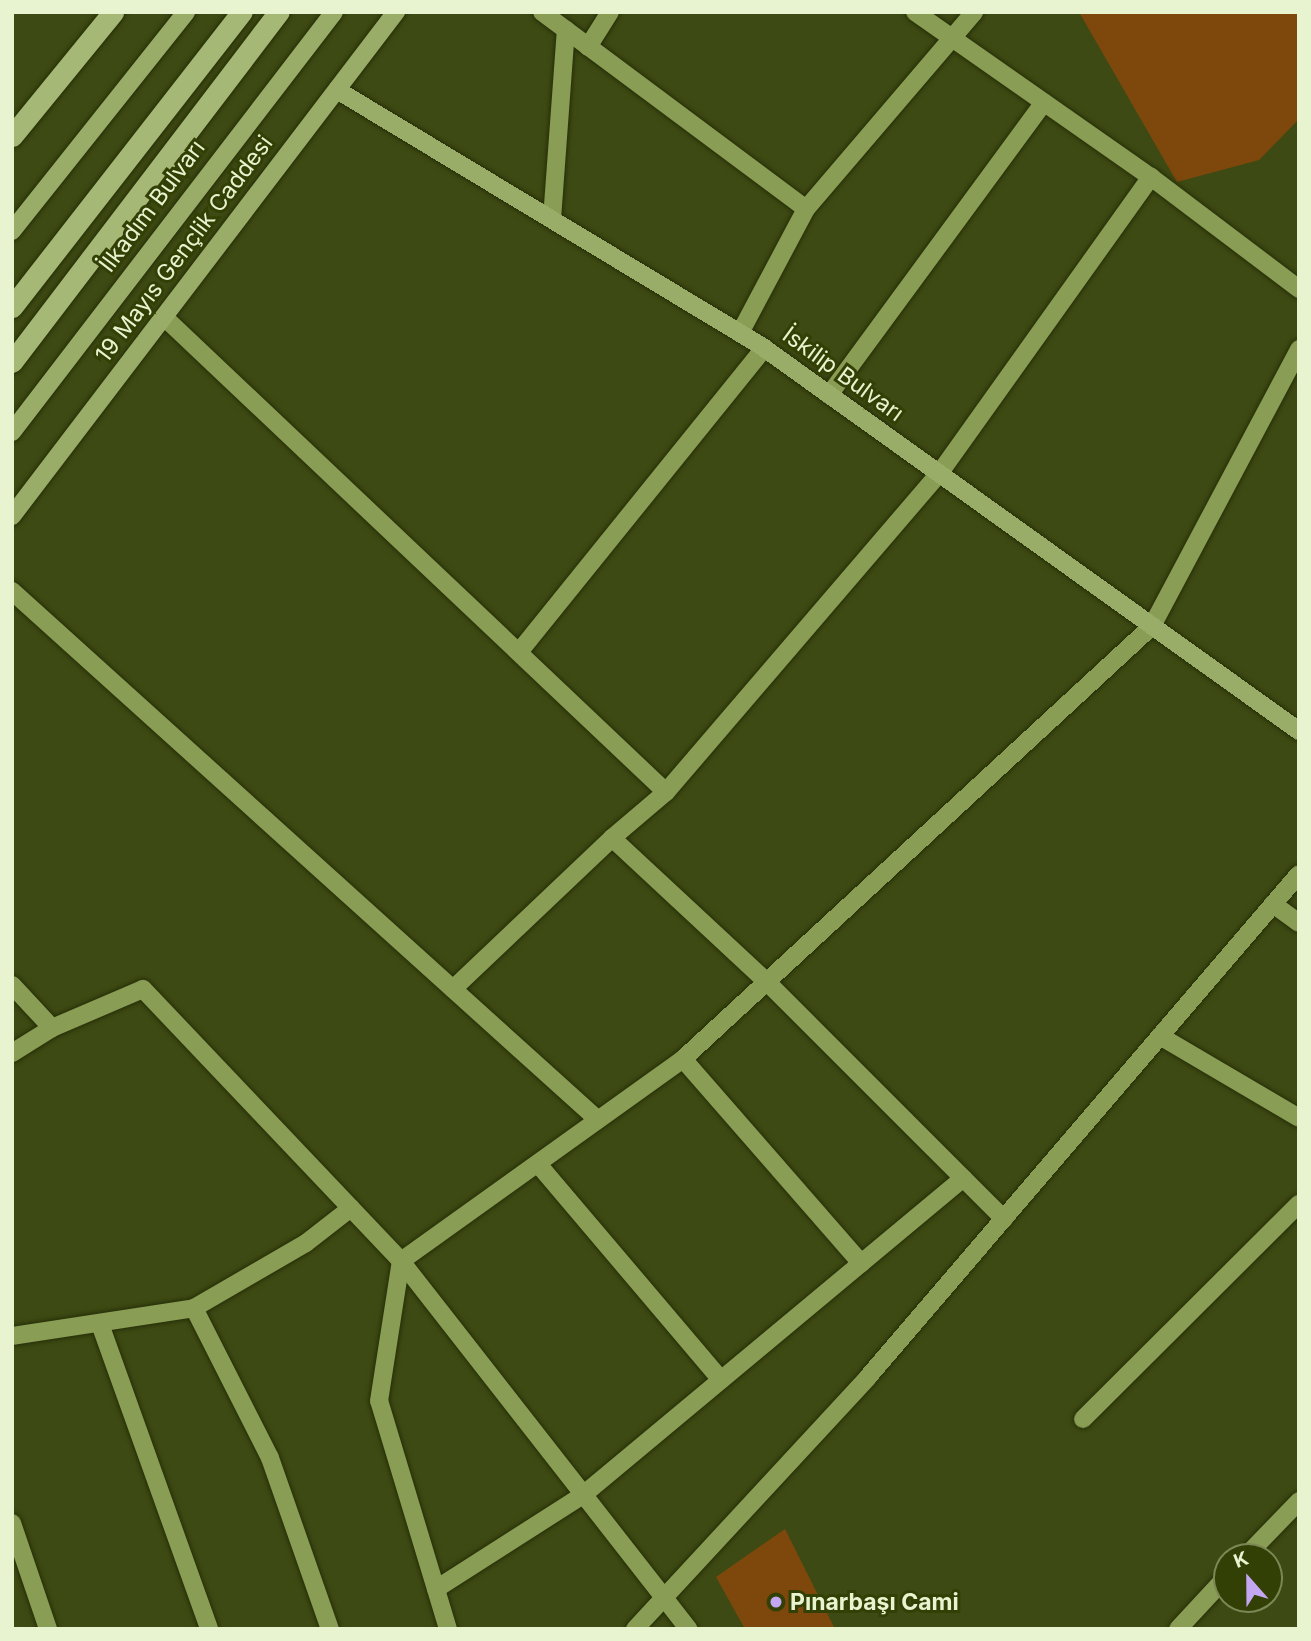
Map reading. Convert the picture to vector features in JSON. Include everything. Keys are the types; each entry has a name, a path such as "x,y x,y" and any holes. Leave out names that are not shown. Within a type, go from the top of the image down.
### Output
{"highway":[{"path":"12,136 113,12"},
{"name":"İlkadım Bulvarı","path":"12,307 242,12"},
{"name":"İlkadım Bulvarı","path":"12,362 279,12"}],"main road":[{"path":"12,232 186,12"},
{"name":"İlkadım Bulvarı","path":"12,432 334,12"},
{"name":"19 Mayıs Gençlik Caddesi","path":"12,516 396,12"},
{"name":"İskilip Bulvarı","path":"337,90 765,348 1299,731"}],"street":[{"path":"542,12 806,209"},
{"path":"588,47 610,12"},
{"path":"915,12 1151,177 1299,289"},
{"path":"740,333 806,209 974,12"},
{"path":"552,219 566,30"},
{"path":"829,395 1044,102"},
{"path":"453,989 612,838 666,792 939,474 1151,177"},
{"path":"164,317 666,792"},
{"path":"519,652 765,348"},
{"path":"448,1629 379,1401 401,1261 683,1059 1152,626 1299,349"},
{"path":"12,591 598,1120"},
{"path":"612,838 766,982 1004,1219"},
{"path":"635,1629 868,1377 1299,874"},
{"path":"1273,904 1299,923"},
{"path":"12,985 52,1028"},
{"path":"12,1053 52,1028 143,989 401,1261 688,1629"},
{"path":"1160,1036 1299,1118"},
{"path":"683,1059 861,1264"},
{"path":"538,1164 722,1380"},
{"path":"436,1589 583,1496 963,1178"},
{"path":"1083,1419 1299,1204"},
{"path":"12,1336 194,1308 306,1243 351,1208"},
{"path":"194,1308 270,1458 330,1629"},
{"path":"100,1324 209,1629"},
{"path":"1258,1543 1299,1500"},
{"path":"12,1523 48,1629"},
{"path":"1178,1629 1213,1591"}],"building":[{"path":"1079,12 1299,12 1299,119 1259,160 1177,182"},
{"name":"Pınarbaşı Cami","path":"785,1529 834,1627 831,1629 745,1629 716,1577"}],"place":[{"name":"Pınarbaşı Cami","path":"776,1602"}]}
